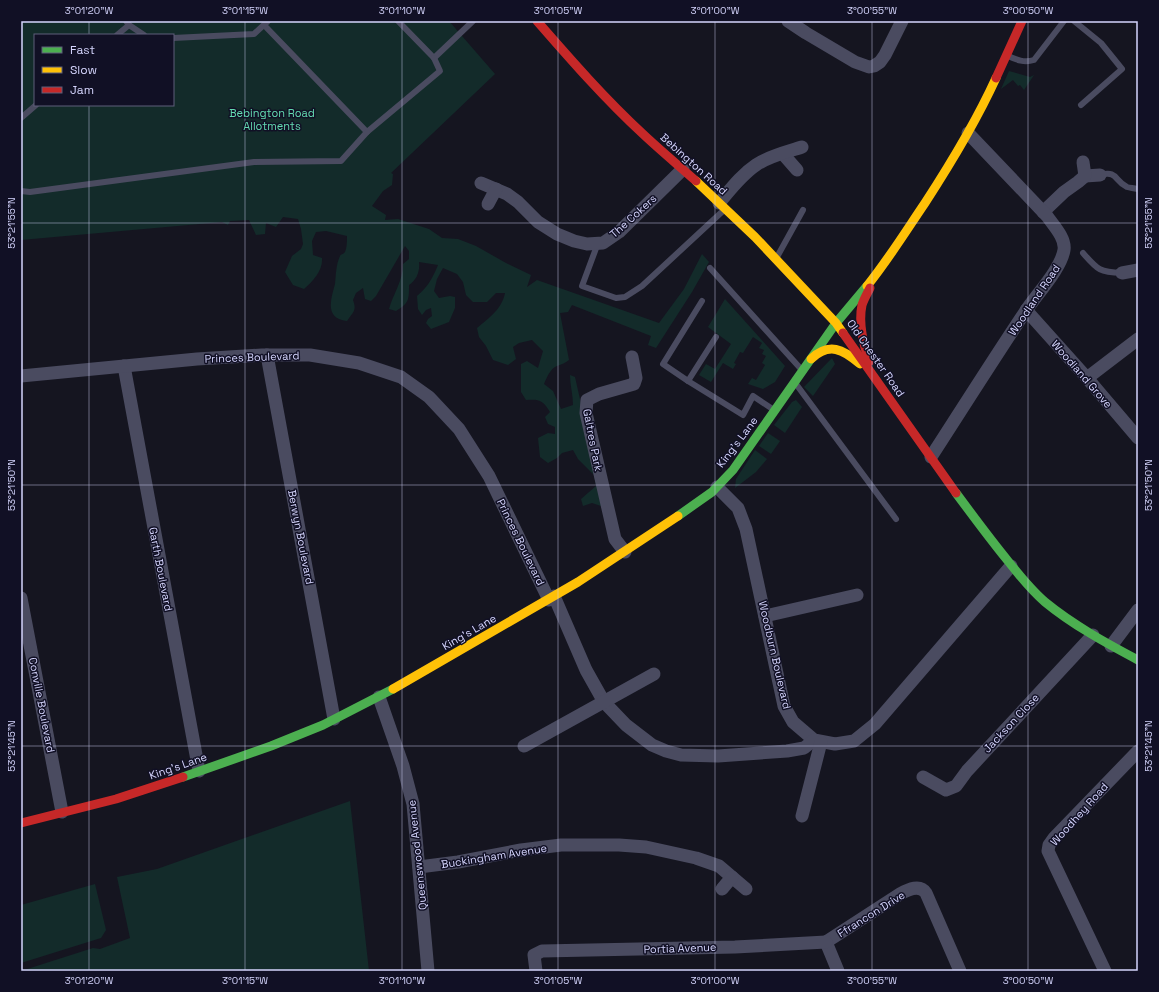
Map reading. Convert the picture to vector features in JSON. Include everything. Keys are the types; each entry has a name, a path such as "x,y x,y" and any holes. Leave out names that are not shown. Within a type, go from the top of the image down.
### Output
{"main road":[{"name":"Bebington Road","path":"537,21 571,61 596,87 643,134 683,169 755,237 836,323"},
{"name":"Old Chester Road","path":"1022,21 996,81 950,164 875,276 836,323 996,547 1021,578 1044,600 1074,623 1111,646 1138,660"},
{"path":"874,376 864,346 861,322 862,305 875,276"},
{"name":"King's Lane","path":"21,823 116,799 271,746 323,725 379,697 551,598 625,552 712,492 733,470 836,323"},
{"path":"811,359 822,350 836,349 846,353 874,376"}],"street":[{"path":"788,21 855,62 868,67 874,66 880,62 902,21"},
{"name":"Woodland Road","path":"931,457 1026,310 1062,258 1064,248 1062,240 1056,229 1043,212 968,133"},
{"path":"722,206 739,179 756,165 765,160 802,147"},
{"path":"783,154 797,170"},
{"path":"1083,162 1085,176"},
{"name":"The Cokers","path":"481,183 507,194 518,202 538,222 557,234 574,241 587,244 603,242 619,232 683,169"},
{"path":"1043,212 1064,192 1085,176 1100,175"},
{"path":"488,204 496,189"},
{"path":"1122,273 1138,270"},
{"name":"Woodland Grove","path":"1026,310 1138,438"},
{"path":"1087,378 1138,339"},
{"name":"Princes Boulevard","path":"21,376 197,359 267,354 310,354 359,363 401,377 429,397 459,429 488,476 551,598 586,670 604,702 626,724 652,744 666,751 681,755 718,756 787,751 804,748 818,741"},
{"name":"Berwyn Boulevard","path":"267,354 334,720"},
{"name":"Galtres Park","path":"625,552 615,539 586,413 587,400 599,394 634,384 636,378 632,357"},
{"name":"Garth Boulevard","path":"124,366 199,771"},
{"name":"Woodburn Boulevard","path":"717,487 738,508 746,529 784,706 792,722 818,741"},
{"path":"802,816 818,741 836,744 854,741 875,724 1011,566"},
{"path":"765,616 857,595"},
{"name":"Conville Boulevard","path":"21,598 62,812"},
{"path":"1111,646 1138,610"},
{"name":"Jackson Close","path":"923,777 946,790 956,786 967,771 1093,635"},
{"path":"524,746 654,674"},
{"name":"Queenswood Avenue","path":"379,697 403,766 413,804 428,971"},
{"name":"Woodhey Road","path":"1105,971 1048,851 1049,845 1054,838 1138,751"},
{"name":"Buckingham Avenue","path":"419,867 458,862 521,850 562,845 619,845 646,847 696,858 719,866 746,889"},
{"path":"722,888 732,877"},
{"name":"Ffrancon Drive","path":"826,942 900,894 919,887 926,893 960,971"},
{"path":"826,942 838,971"},
{"name":"Portia Avenue","path":"536,971 534,954 542,951 735,947 826,942"}],"lane":[{"path":"21,191 30,192 254,162 342,160 367,132 440,71 434,58 398,21"},
{"path":"434,58 473,21"},
{"path":"1006,56 1020,61 1028,62 1034,60 1064,21"},
{"path":"1074,21 1101,43 1122,69 1081,106"},
{"path":"118,34 127,23 143,34"},
{"path":"174,38 254,34 266,23 367,132"},
{"path":"21,118 35,106"},
{"path":"1100,175 1108,173 1113,175 1126,186 1137,189"},
{"path":"598,243 582,286 616,298 625,297 642,286 722,206"},
{"path":"776,259 803,210"},
{"path":"1083,254 1098,270 1122,273"},
{"path":"710,268 803,370"},
{"path":"702,301 663,364 688,382 743,415 753,396 775,411"},
{"path":"688,382 716,337"},
{"path":"794,383 896,519"}],"green space":[{"name":"Bebington Road Allotments","path":"21,21 449,21 495,74 391,173 393,174 392,185 383,191 372,206 386,215 385,220 398,219 429,229 442,238 458,239 476,246 531,275 527,287 537,280 659,323 684,289 702,254 709,262 692,292 656,348 648,345 651,336 572,305 568,312 560,313 569,360 552,369 544,384 553,391 561,409 573,405 570,375 575,377 603,501 601,506 592,503 583,506 581,499 596,486 594,475 578,459 573,450 562,453 548,463 540,457 538,438 548,433 555,434 555,427 548,424 545,417 550,412 545,405 537,400 526,400 521,392 521,364 527,361 538,368 543,351 532,340 519,343 513,347 516,359 508,365 493,360 486,346 479,337 477,328 498,308 505,293 496,293 487,302 473,302 466,295 463,282 457,274 443,268 437,279 434,291 439,298 450,296 455,297 455,308 449,322 431,329 426,323 432,316 431,308 426,310 422,315 418,309 417,296 430,282 438,265 419,262 417,275 414,281 409,285 406,303 396,311 389,309 400,282 403,264 409,259 409,251 405,246 376,296 371,301 365,299 363,288 356,293 353,300 353,313 347,321 335,316 332,312 331,302 336,270 340,256 345,253 346,250 347,236 326,231 316,232 312,241 313,255 322,258 322,263 317,275 304,289 293,285 285,272 292,256 301,249 303,244 298,219 283,217 276,227 266,223 265,234 256,235 249,220 230,221 228,225 222,222 21,240"},
{"path":"1009,71 1030,77 1034,75 1024,90 1013,80 1001,89"},
{"path":"725,299 785,366 775,382 763,389 748,384 752,378 756,380 765,365 762,363 766,356 762,354 764,350 759,348 762,343 753,337 743,353 740,352 734,363 736,364 733,369 723,363 711,382 699,375 706,364 715,369 731,344 708,327"},
{"path":"832,358 835,364 813,396 804,387"},
{"path":"796,400 802,407 785,433 774,425 792,402"},
{"path":"768,433 780,441 771,454 759,446"},
{"path":"755,450 767,459 756,472 735,488 736,479"},
{"path":"350,801 369,971 21,971 93,948 100,949 130,938 117,877 157,869"},
{"path":"95,884 106,930 101,938 21,963 21,905"}],"traffic: fast":[{"path":"678,516 712,492 733,470 836,323 867,286"},
{"path":"956,493 1016,572 1045,602 1078,626 1138,660"},
{"path":"183,777 271,746 323,725 393,689"}],"traffic: slow":[{"path":"867,286 897,245 944,173 972,126 996,78"},
{"path":"696,181 755,237 836,323 843,333"},
{"path":"811,359 824,350 830,349 842,351 860,364"},
{"path":"393,689 578,582 678,516"}],"traffic: jam":[{"path":"537,21 575,65 615,107 649,140 696,181"},
{"path":"996,78 1022,21"},
{"path":"869,362 861,327 861,312 862,305 870,288"},
{"path":"843,333 956,493"},
{"path":"21,823 116,799 183,777"}]}
